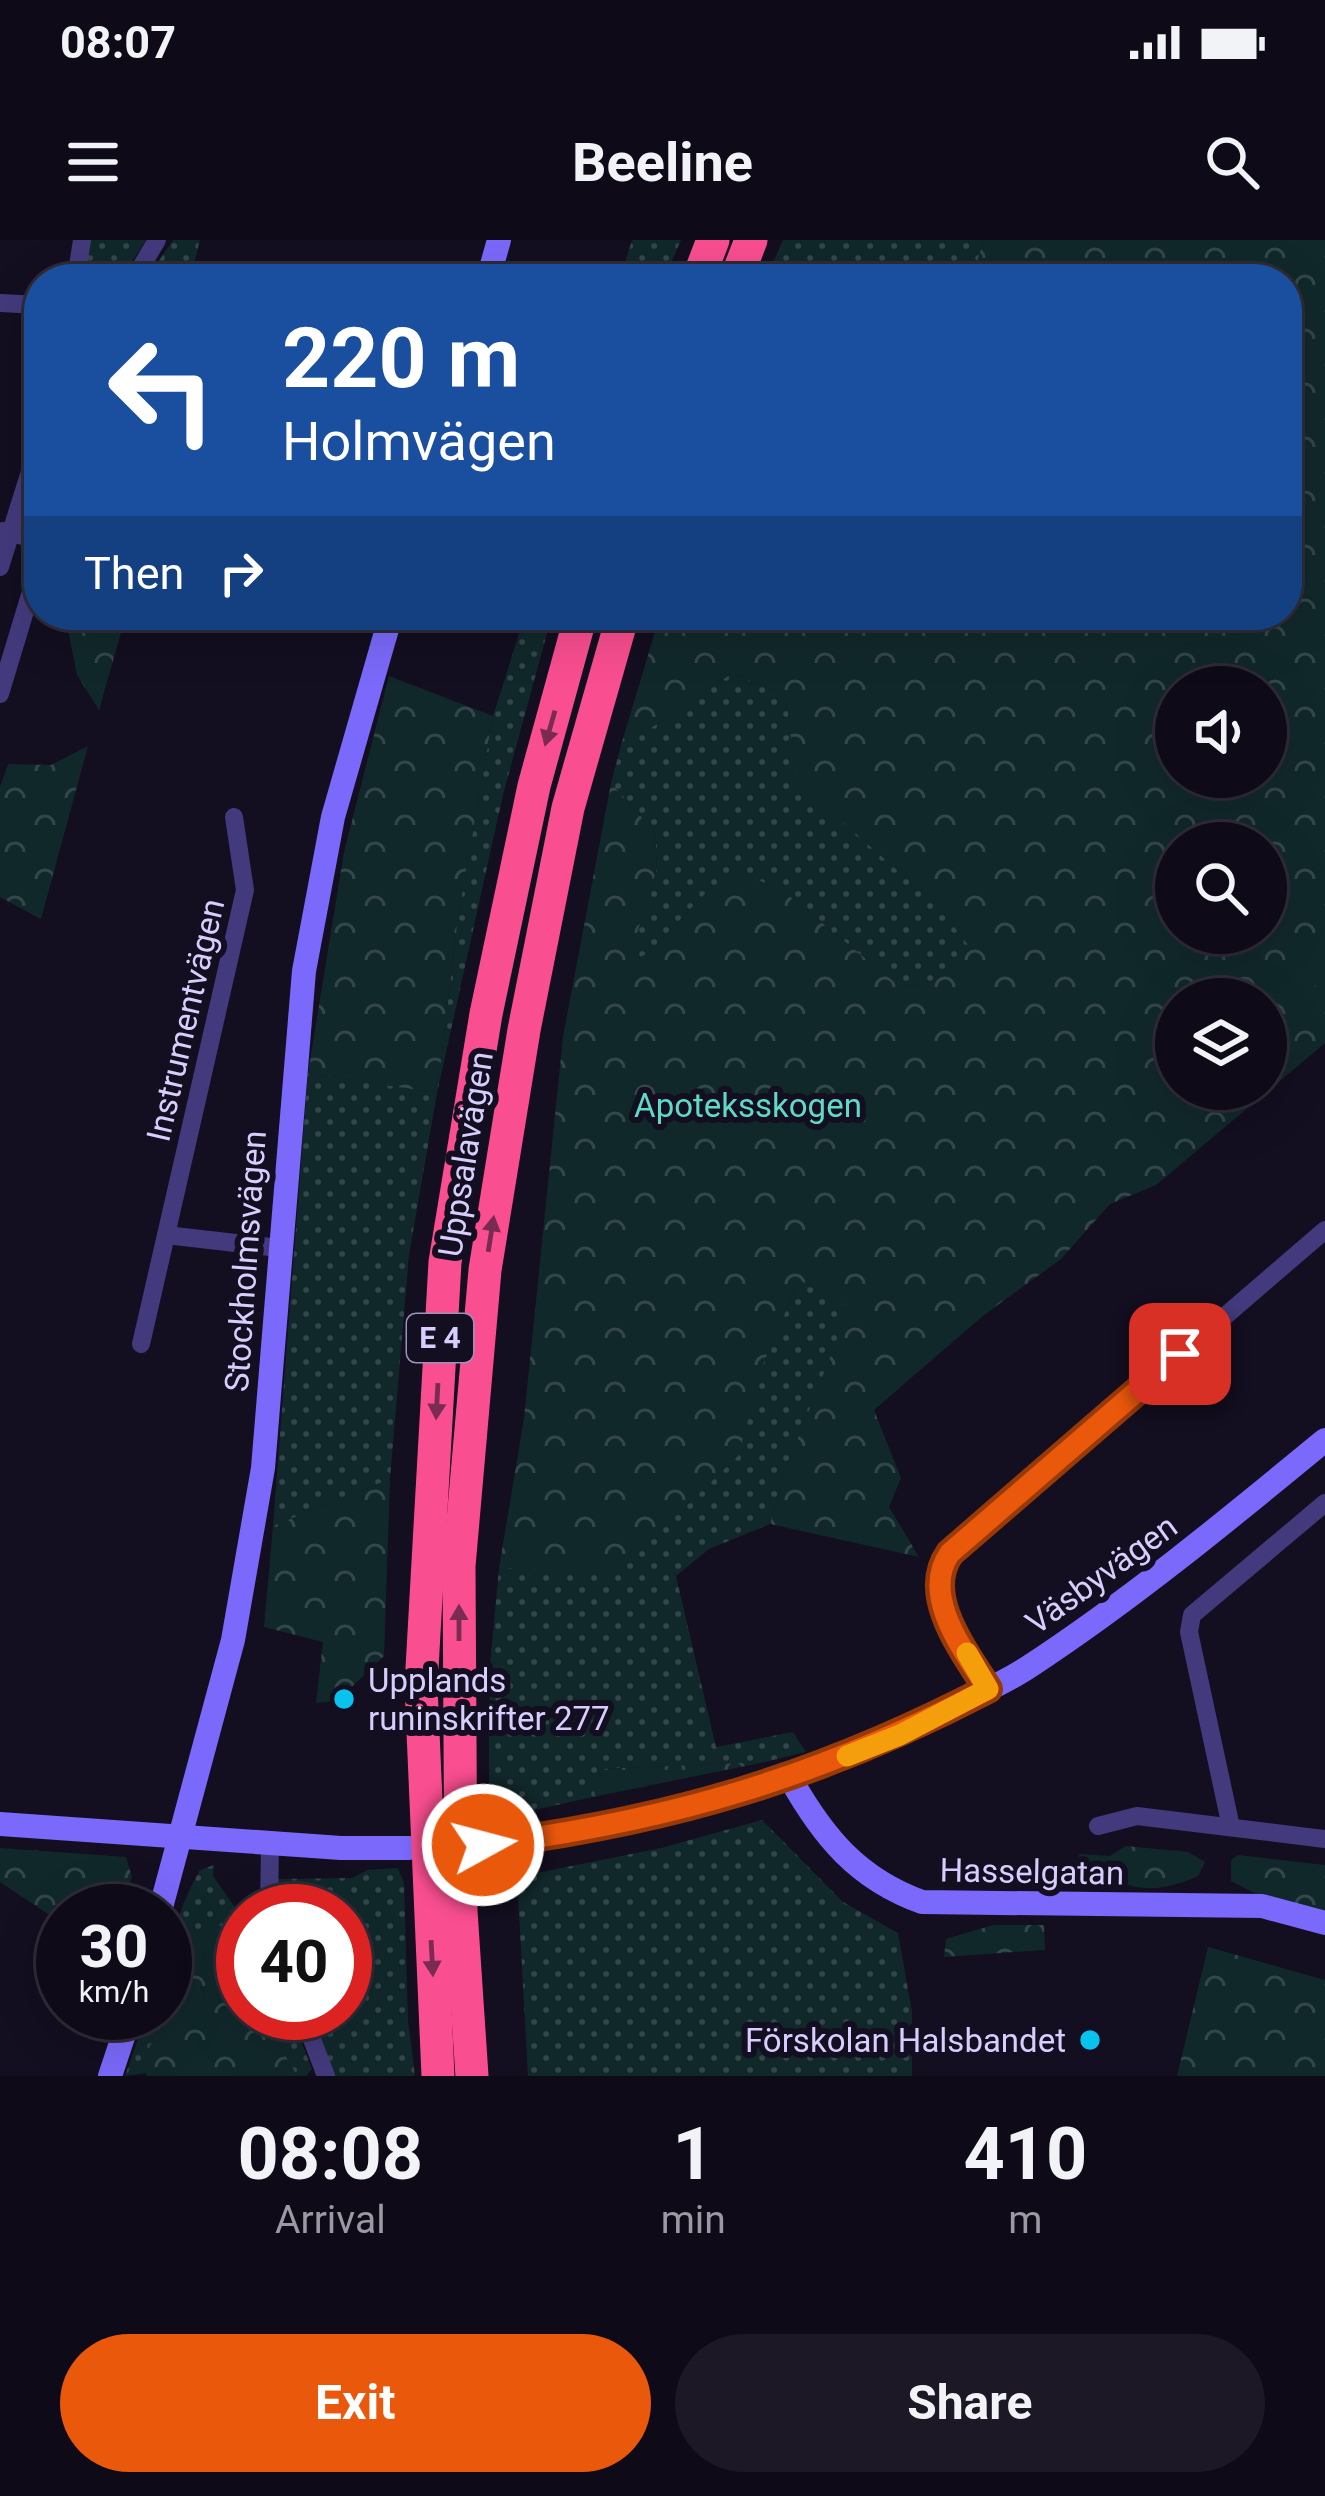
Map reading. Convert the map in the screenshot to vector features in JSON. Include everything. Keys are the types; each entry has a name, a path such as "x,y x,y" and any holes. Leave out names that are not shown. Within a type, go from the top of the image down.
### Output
{"highway":[{"name":"Uppsalavägen","path":"438,2076 421,1686 445,1262 486,1013 529,809 577,630"},
{"name":"Uppsalavägen","path":"472,2076 461,1911 459,1566 485,1270 524,1030 568,808 619,630"}],"street":[{"path":"0,567 6,531 24,483"},
{"path":"0,694 24,615"},
{"name":"Stockholmsvägen","path":"168,1884 233,1640 262,1468 304,970 333,817 387,630"},
{"name":"Instrumentvägen","path":"141,1344 245,890 234,817"},
{"path":"988,1689 939,1599 937,1580 950,1553 1325,1230"},
{"path":"166,1235 279,1248"},
{"name":"Väsbyvägen","path":"483,1845 641,1820 790,1778 900,1735 1025,1670 1213,1532 1325,1440"},
{"path":"1232,1827 1190,1632 1192,1615 1325,1503"},
{"name":"Hasselgatan","path":"790,1778 826,1837 857,1869 888,1890 922,1902 1262,1906 1325,1923"},
{"path":"1098,1826 1138,1816 1325,1839"},
{"path":"0,1824 409,1848"},
{"path":"269,1884 270,1843"},
{"path":"110,2076 122,2040"},
{"path":"312,2040 326,2076"}],"green space":[{"path":"89,240 146,240 131,264 87,264"},
{"path":"173,240 200,240 194,264 156,264"},
{"path":"632,240 681,240 671,264 625,264"},
{"path":"783,240 984,240 977,264 773,264"},
{"name":"Apoteksskogen","path":"984,240 1325,240 1325,1043 1287,1075 1287,978 1155,978 1155,1110 1245,1110 1156,1185 1110,1204 1061,1259 984,1315 874,1410 901,1478 889,1507 919,1557 770,1524 785,1471 850,1307 799,1280 764,1362 738,1456 620,1570 499,1568 524,1418 563,1037 611,783 655,832 657,868 628,963 647,954 710,889 743,873 783,891 898,985 927,986 971,949 939,907 796,781 786,695 732,673 661,722 622,742 656,630 1302,630 1302,264 976,264"},
{"path":"68,630 122,630 99,710 77,675"},
{"path":"520,630 548,630 503,795 437,1093 458,917 493,716"},
{"path":"732,673 786,695 797,781 939,907 972,949 927,986 898,985 783,891 710,889 647,954 627,964 657,868 655,832 611,783 622,742 661,722"},
{"path":"389,676 493,716 458,917 437,1093 308,1073 344,852"},
{"path":"88,746 41,919 0,897 0,787 8,764 51,765"},
{"path":"1301,936 1325,950 1325,969 1302,1007 1287,998 1287,978 1276,978"},
{"path":"308,1073 437,1093 409,1255 390,1479 273,1526"},
{"path":"799,1280 851,1307 785,1471 770,1524 709,1549 676,1576 716,1747 793,1732 806,1752 765,1762 600,1769 593,1797 489,1820 489,1676 499,1568 620,1569 764,1362"},
{"path":"390,1479 384,1656 337,1701 316,1703 323,1642 264,1627 273,1526"},
{"path":"765,1762 593,1797 600,1769"},
{"path":"762,1820 843,1902 898,1933 912,2012 912,2076 528,2076 517,1877 661,1848"},
{"path":"1126,1846 1188,1852 1205,1862 1198,1876 1165,1887 1145,1888 1111,1879 1097,1889 1077,1889 1066,1871 1080,1854 1110,1856"},
{"path":"0,1848 126,1857 132,1877 130,1884 36,1884 36,1906 0,1882"},
{"path":"1238,1855 1325,1865 1325,1913 1262,1897 1231,1881 1231,1860"},
{"path":"214,1865 219,1884 216,1941 205,1934 192,1939 192,1886 200,1870"},
{"path":"398,1868 404,1883 408,2020 415,2076 335,2076 321,2040 372,2040 372,1884 277,1884 278,1879 352,1878 368,1870"},
{"path":"216,1925 216,2040 276,2040 297,2076 146,2076 150,2045 158,2040 192,2040 192,1931 205,1934"},
{"path":"993,1925 1044,1925 1045,1950 944,1957 946,1939"},
{"path":"1208,1947 1325,1980 1325,2076 1177,2076"},
{"path":"138,2040 158,2040 150,2045 148,2073 125,2076"},
{"path":"276,2040 301,2040 312,2069 306,2076 297,2076"}],"slow traffic":[{"path":"847,1756 900,1735 988,1689 967,1653"}],"place":[{"name":"Upplands runinskrifter 277","path":"344,1699"},
{"name":"Förskolan Halsbandet","path":"1090,2040"}],"route":[{"path":"483,1845 641,1820 790,1778 900,1735 988,1689 939,1599 941,1566 950,1553 1180,1354"}]}
